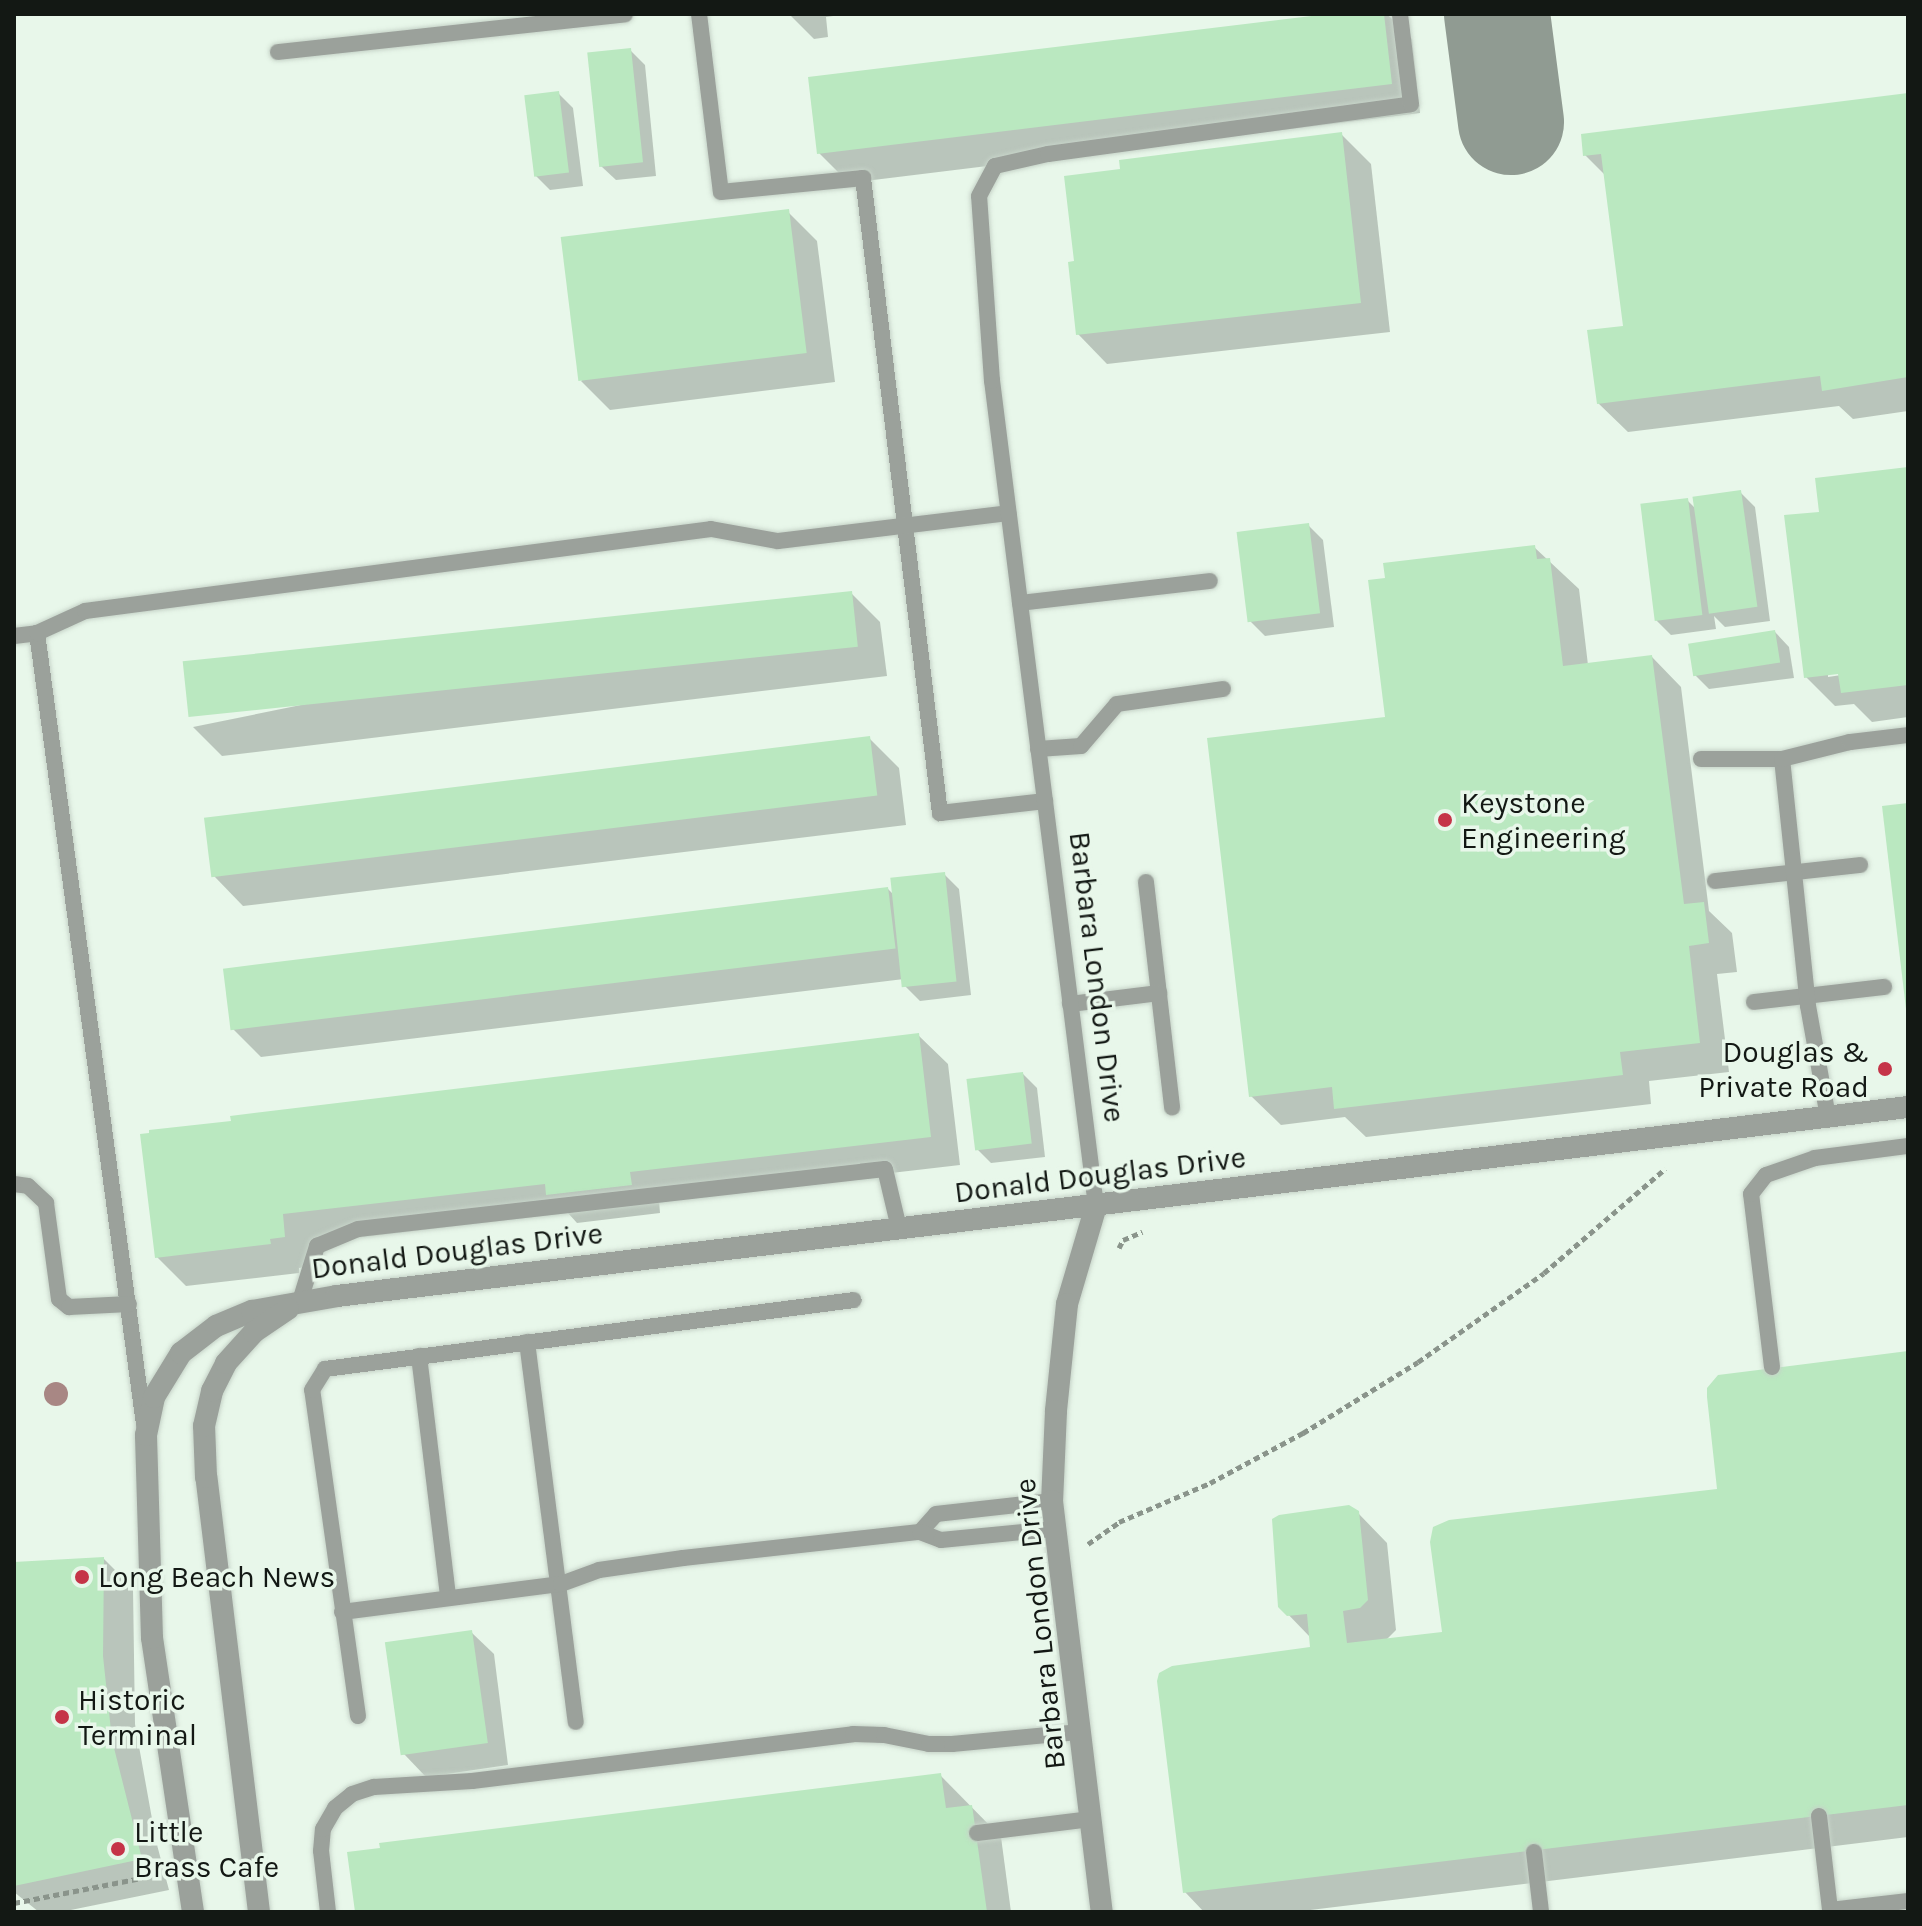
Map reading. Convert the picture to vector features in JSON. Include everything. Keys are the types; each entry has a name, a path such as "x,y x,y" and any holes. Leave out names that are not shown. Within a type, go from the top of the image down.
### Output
{"street":[{"name":"Donald Douglas Drive","path":"193,1912 152,1638 146,1435 154,1397 181,1353 216,1326 252,1311 300,1301 1908,1107"},
{"name":"Barbara London Drive","path":"1096,1206 1067,1304 1056,1411 1052,1501 1102,1912"},
{"name":"Donald Douglas Drive","path":"259,1912 206,1477 204,1426 212,1391 226,1363 254,1332 300,1301"}],"lane":[{"path":"278,52 625,14"},
{"path":"699,14 721,192 863,178 940,813 1045,801"},
{"name":"Barbara London Drive","path":"1096,1206 992,381 979,196 995,166 1048,154 1411,104 1400,14"},
{"path":"14,636 37,633 85,611 711,529 778,541 1008,513"},
{"path":"1020,603 1210,581"},
{"path":"37,633 146,1435"},
{"path":"1038,749 1081,746 1117,704 1223,689"},
{"path":"1701,759 1782,759 1850,742 1908,735"},
{"path":"1782,759 1808,996 1828,1117"},
{"path":"1715,881 1860,865"},
{"path":"1146,882 1172,1108"},
{"path":"1754,1002 1884,987"},
{"path":"1070,1004 1159,993"},
{"path":"1772,1367 1751,1194 1766,1175 1815,1158 1908,1146"},
{"path":"300,1301 317,1246 358,1229 885,1169 899,1228"},
{"path":"14,1184 28,1186 46,1203 59,1299 69,1307 129,1304"},
{"path":"358,1716 312,1390 325,1369 854,1300"},
{"path":"527,1342 561,1584 576,1722"},
{"path":"419,1356 448,1597"},
{"path":"920,1532 936,1514 1052,1501"},
{"path":"342,1612 561,1584 599,1570 920,1532 941,1540 1054,1529"},
{"path":"328,1912 321,1851 323,1829 335,1808 352,1794 374,1787 472,1781 853,1734 952,1744 1080,1732"},
{"path":"1819,1816 1830,1910 1908,1901"},
{"path":"977,1833 1091,1819"},
{"path":"1534,1852 1541,1912"}],"path":[{"path":"1652,1171 1680,1167"},
{"path":"1088,1545 1119,1522 1210,1483 1303,1433 1418,1362 1544,1273 1665,1169"},
{"path":"1116,1253 1123,1240 1148,1230"},
{"path":"1087,1530 1089,1559"},
{"path":"14,1903 147,1877"}],"building":[{"path":"1328,14 1384,14 1392,84 817,154 808,77"},
{"path":"631,48 643,162 599,167 587,53"},
{"path":"559,91 569,172 534,177 524,95"},
{"path":"1908,93 1908,377 1822,391 1820,376 1597,404 1587,330 1623,326 1601,154 1583,156 1581,134"},
{"path":"1342,132 1361,303 1076,335 1068,262 1074,261 1064,176 1120,169 1119,160"},
{"path":"789,209 807,353 578,381 561,237"},
{"path":"1908,467 1908,685 1841,693 1838,674 1804,678 1784,515 1819,512 1815,478"},
{"path":"1741,490 1757,607 1709,614 1692,497"},
{"path":"1688,498 1702,615 1655,621 1640,504"},
{"path":"1309,523 1320,613 1248,622 1237,532"},
{"name":"Keystone Engineering","path":"1535,545 1537,559 1550,558 1563,666 1652,655 1684,904 1704,902 1709,943 1689,946 1700,1043 1620,1052 1623,1075 1334,1109 1332,1087 1249,1097 1207,738 1385,717 1368,580 1385,578 1383,563"},
{"path":"852,591 858,647 189,717 183,661"},
{"path":"1775,630 1780,663 1693,676 1688,644"},
{"path":"870,736 877,796 211,877 204,818"},
{"path":"1908,803 1908,1009 1906,1009 1882,806"},
{"path":"945,872 956,981 902,987 890,878"},
{"path":"888,887 896,949 231,1030 223,969"},
{"path":"919,1033 931,1137 630,1172 632,1185 546,1195 545,1184 283,1214 285,1237 270,1239 271,1244 155,1258 140,1134 149,1133 149,1130 231,1121 230,1116"},
{"path":"1023,1072 1032,1143 975,1150 966,1079"},
{"path":"1908,1351 1908,1805 1183,1893 1157,1681 1159,1673 1172,1666 1310,1647 1307,1614 1287,1616 1278,1607 1272,1519 1279,1515 1349,1505 1359,1511 1368,1600 1360,1608 1343,1611 1347,1643 1442,1632 1430,1542 1433,1527 1449,1520 1717,1489 1707,1388 1718,1375"},
{"name":"Historic Terminal","path":"104,1557 103,1656 112,1740 142,1859 14,1886 14,1562"},
{"path":"472,1630 488,1743 401,1755 385,1642"},
{"path":"941,1773 946,1808 972,1805 987,1912 355,1912 347,1852 380,1848 379,1843"}],"taxiway":[{"path":"1497,14 1511,122"}],"place":[{"name":"Keystone Engineering","path":"1445,820"},
{"name":"Douglas & Private Road","path":"1885,1069"},
{"name":"Long Beach News","path":"82,1577"},
{"name":"Historic Terminal","path":"62,1717"},
{"name":"Little Brass Cafe","path":"118,1849"}]}
